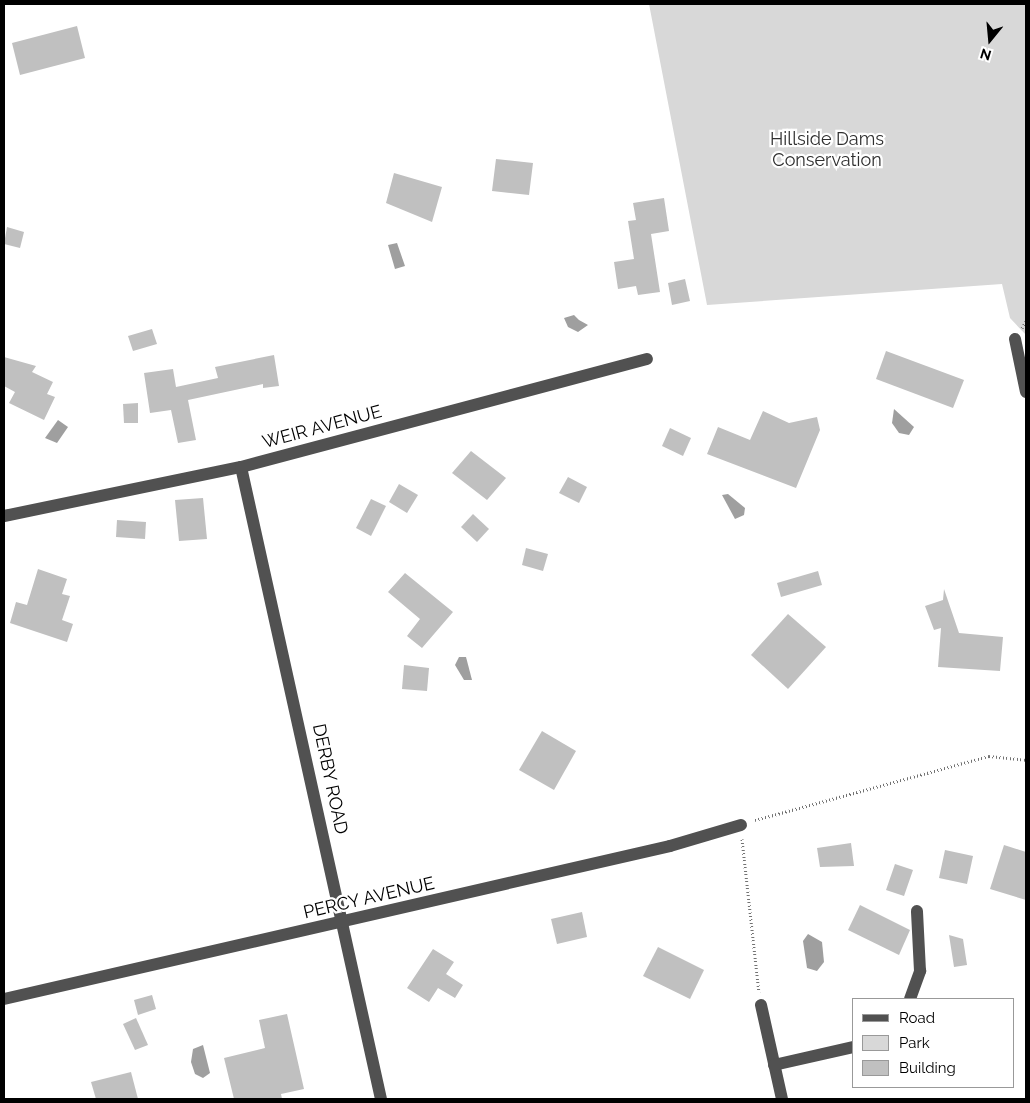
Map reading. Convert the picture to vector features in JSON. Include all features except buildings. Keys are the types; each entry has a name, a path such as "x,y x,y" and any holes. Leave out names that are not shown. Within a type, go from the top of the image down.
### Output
{"street":[{"path":"1016,339 1026,392"},
{"name":"WEIR AVENUE","path":"4,516 240,467 647,359"},
{"name":"DERBY ROAD","path":"240,467 344,922 381,1099"},
{"name":"PERCY AVENUE","path":"4,999 344,922 741,825"},
{"path":"910,998 920,971 917,911"},
{"path":"761,1005 782,1099"},
{"path":"774,1065 852,1046"}],"path":[{"path":"761,1005 741,825 990,756 1026,760"}],"green space":[{"name":"Hillside Dams Conservation","path":"649,4 1026,4 1026,335 1010,318 1002,284 707,305"}],"shaded area":[{"path":"397,243 405,266 395,269 388,245"},
{"path":"574,315 588,325 578,332 568,327 564,318"},
{"path":"894,409 914,427 909,435 899,433 892,423"},
{"path":"58,420 68,427 57,443 45,438"},
{"path":"728,494 745,508 744,515 735,519 722,495"},
{"path":"459,657 466,657 472,680 464,680 455,665"},
{"path":"808,934 822,942 824,962 817,971 807,968 803,941"},
{"path":"203,1045 210,1073 203,1078 195,1074 191,1062 193,1049"}]}
